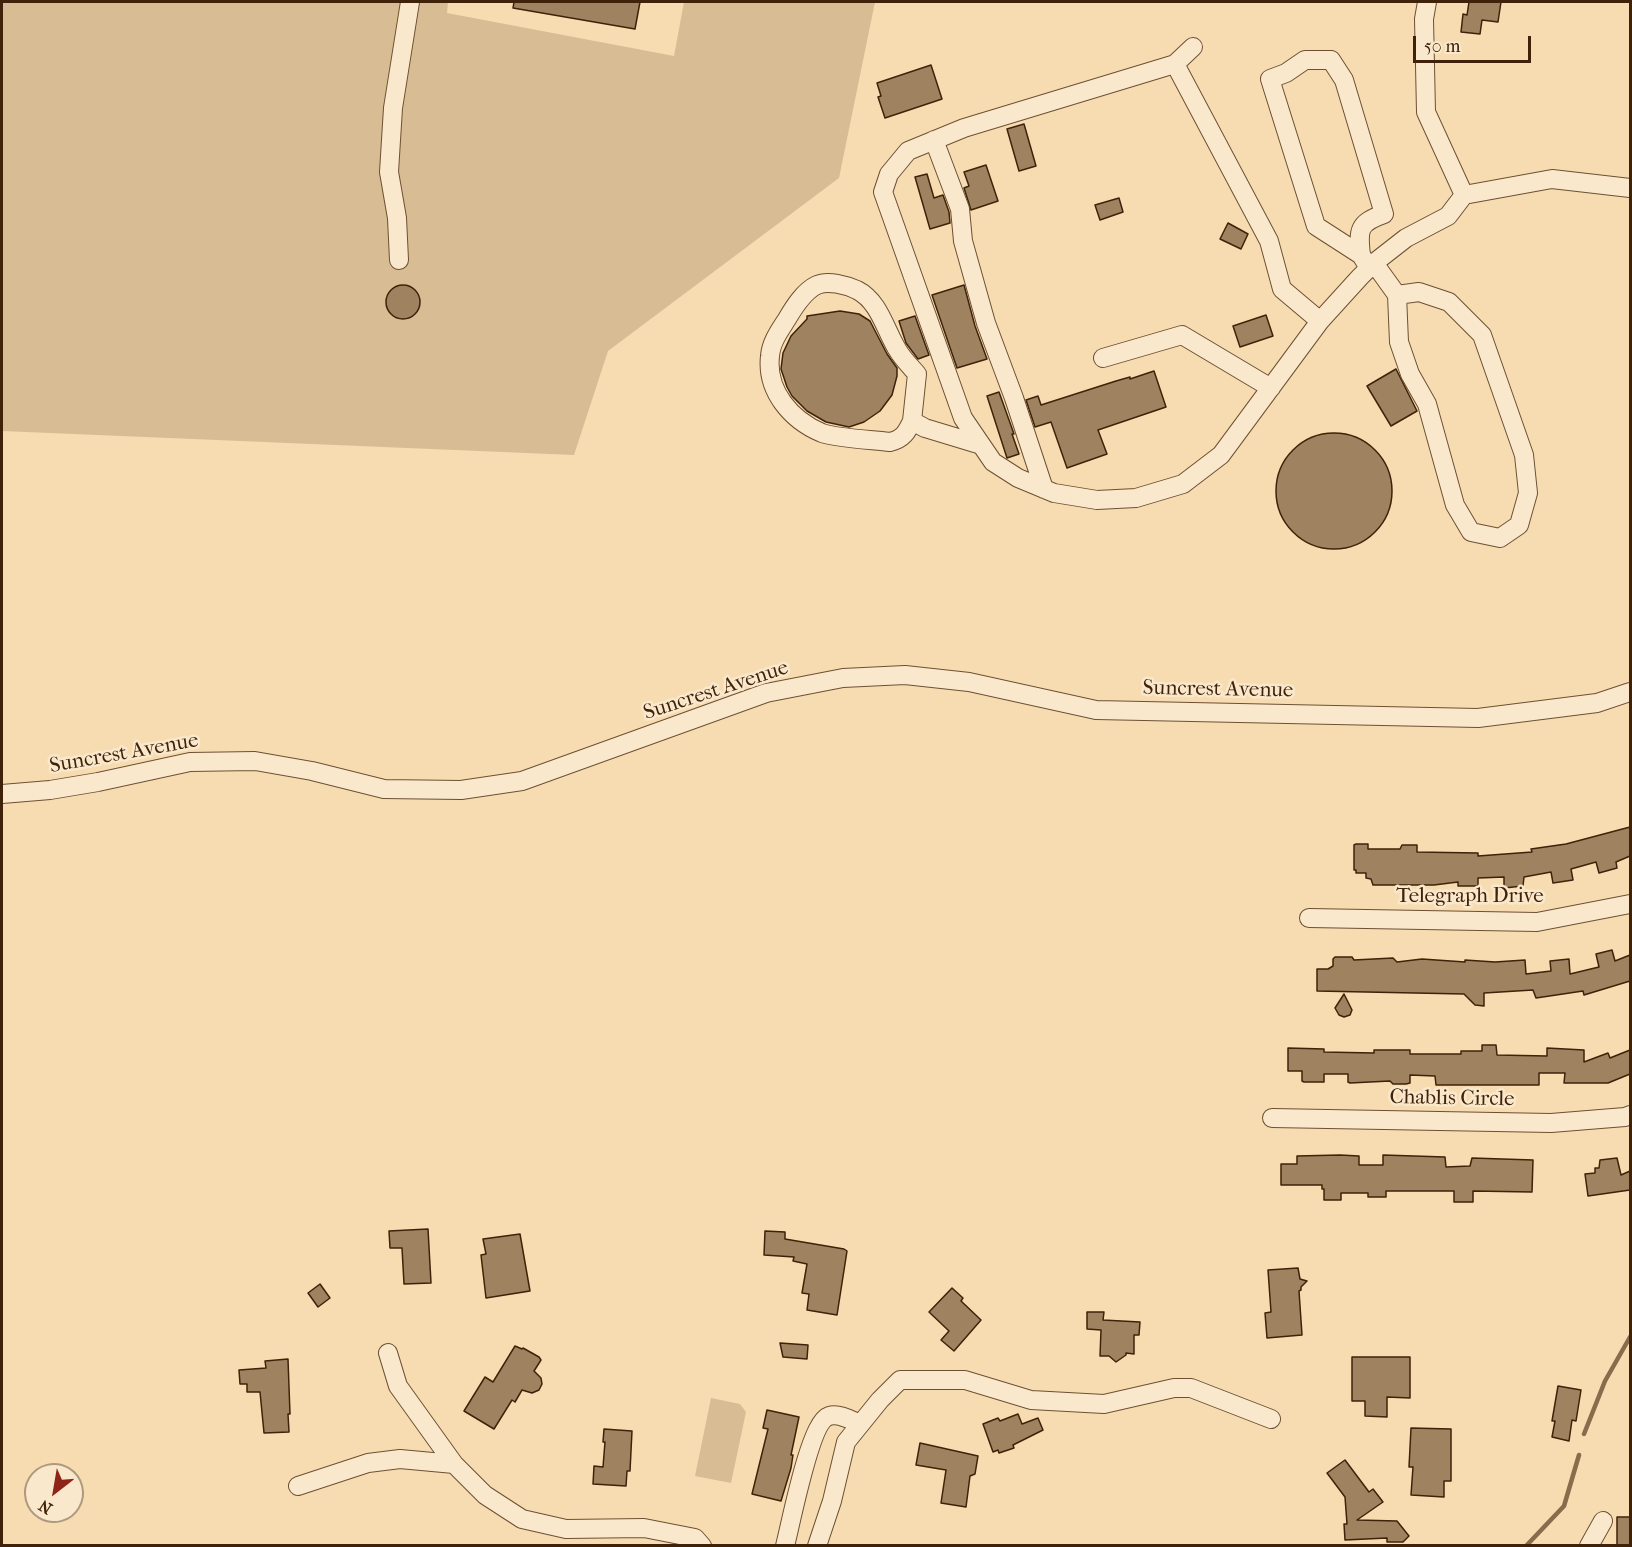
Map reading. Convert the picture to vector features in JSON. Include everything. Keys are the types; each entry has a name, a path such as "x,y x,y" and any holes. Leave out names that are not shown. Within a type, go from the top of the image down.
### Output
{"street":[{"path":"399,260 397,218 389,172 393,108 410,2"},
{"path":"1427,2 1424,19 1426,112 1464,195"},
{"path":"1193,47 1175,64 964,128 908,151 889,174 883,192 963,418 993,462 1018,478 1054,493 1097,500 1136,498 1183,484 1221,455 1320,321 1368,262 1406,238 1448,216 1464,195 1552,179 1630,188"},
{"path":"1368,262 1358,234 1368,220 1384,214 1369,159 1344,80 1331,60 1305,60 1286,73 1270,79 1316,226 1368,262 1397,294 1399,342 1410,374 1427,404 1455,505 1471,532 1500,538 1519,525 1528,493 1524,455 1482,335 1449,302 1419,292 1397,294"},
{"path":"1175,64 1269,241 1282,289 1320,321"},
{"path":"934,140 960,209 963,241 986,323 1044,489"},
{"path":"835,283 858,290 874,303 898,350 916,374 912,421 906,435 897,441 823,434 797,418 781,402 772,380 770,355 792,309 818,284 835,283"},
{"path":"1103,358 1182,335 1271,388"},
{"path":"912,421 925,428 981,445"},
{"name":"Suncrest Avenue","path":"2,794 50,790 98,782 190,762 255,761 312,771 384,789 461,790 522,781 766,693 843,678 905,675 969,682 1096,710 1466,718 1597,704 1630,692"},
{"name":"Telegraph Drive","path":"1309,918 1537,922 1630,904"},
{"name":"Chablis Circle","path":"1272,1118 1551,1123 1630,1115"},
{"path":"388,1353 398,1386 454,1464 485,1496 522,1519 566,1529 644,1528 695,1538 702,1545"},
{"path":"817,1545 832,1501 846,1442 879,1400 900,1380 965,1380 1031,1400 1104,1404 1174,1388 1191,1388 1271,1419"},
{"path":"785,1545 802,1475 820,1425 828,1416 835,1415 860,1424"},
{"path":"298,1485 368,1463 400,1459 454,1464"},
{"path":"1589,1545 1603,1521"}],"shaded area":[{"path":"2,2 448,2 447,13 674,56 684,2 875,2 839,178 608,351 574,455 2,431"},
{"path":"711,1398 740,1404 746,1412 731,1483 695,1476"}],"building":[{"path":"514,2 640,2 635,29 513,8"},
{"path":"1469,2 1501,2 1498,22 1482,20 1480,34 1461,32 1463,14 1467,15"},
{"path":"931,65 942,99 885,118 878,97 881,96 877,83"},
{"path":"1024,124 1036,166 1019,171 1007,129"},
{"path":"986,165 998,201 971,210 964,188 969,186 964,172"},
{"path":"927,174 934,198 943,195 950,223 930,229 915,177"},
{"path":"1119,198 1123,212 1100,220 1095,205"},
{"path":"1228,223 1248,234 1241,249 1220,239"},
{"path":"403,285 415,290 420,302 415,314 403,319 391,314 386,302 391,290"},
{"path":"964,285 987,359 957,368 932,295"},
{"path":"840,311 859,314 870,321 897,368 892,395 880,411 864,422 849,427 826,422 807,411 792,396 781,369 783,353 791,336 807,319 807,316"},
{"path":"1266,315 1273,336 1240,347 1233,326"},
{"path":"915,316 929,355 918,359 906,343 899,321"},
{"path":"1396,369 1417,411 1391,426 1367,386"},
{"path":"1154,371 1166,407 1098,430 1107,454 1067,468 1051,422 1035,427 1026,400 1038,396 1041,405"},
{"path":"999,392 1019,454 1007,458 987,396"},
{"path":"1334,433 1356,437 1375,450 1388,469 1392,491 1388,513 1375,532 1356,545 1334,549 1312,545 1293,532 1280,513 1276,491 1280,469 1293,450 1312,437"},
{"path":"1630,827 1630,856 1616,862 1617,868 1599,873 1596,862 1571,869 1573,880 1553,883 1551,872 1524,877 1523,886 1504,888 1504,877 1478,878 1478,886 1458,886 1458,882 1434,885 1373,885 1371,879 1366,878 1366,873 1356,873 1354,870 1354,845 1356,844 1368,844 1368,849 1400,849 1402,845 1417,845 1417,852 1478,853 1478,856 1532,852 1531,849 1566,844"},
{"path":"1612,950 1615,961 1630,955 1630,981 1584,995 1583,991 1536,998 1533,990 1484,993 1484,1006 1475,1005 1464,994 1317,991 1317,969 1328,969 1333,966 1335,957 1352,957 1354,960 1393,958 1397,962 1422,959 1465,962 1465,960 1495,962 1525,960 1526,974 1551,971 1550,961 1569,959 1570,974 1599,967 1596,954"},
{"path":"1344,994 1352,1010 1350,1015 1344,1017 1339,1015 1335,1008"},
{"path":"1482,1045 1496,1045 1497,1055 1547,1056 1547,1048 1584,1050 1584,1062 1608,1053 1610,1058 1630,1050 1630,1074 1608,1083 1564,1083 1565,1073 1539,1073 1539,1085 1436,1085 1435,1076 1410,1075 1410,1083 1406,1084 1393,1084 1390,1081 1350,1083 1348,1074 1324,1074 1324,1082 1304,1082 1302,1071 1288,1071 1288,1048 1324,1049 1324,1052 1374,1053 1374,1050 1410,1050 1410,1054 1461,1054 1461,1051 1482,1051"},
{"path":"1383,1155 1445,1157 1446,1167 1470,1166 1472,1158 1533,1160 1532,1192 1473,1191 1473,1202 1454,1202 1454,1191 1386,1191 1386,1197 1368,1197 1368,1193 1341,1193 1341,1200 1324,1200 1322,1185 1281,1185 1281,1164 1297,1164 1297,1156 1359,1156 1359,1165 1383,1165"},
{"path":"1617,1158 1621,1175 1630,1171 1630,1190 1588,1196 1585,1174 1595,1173 1595,1168 1599,1168 1600,1160"},
{"path":"428,1229 431,1283 404,1284 402,1248 390,1248 389,1231"},
{"path":"765,1231 785,1232 785,1239 847,1251 837,1315 807,1310 809,1294 802,1293 807,1264 793,1261 794,1257 764,1255"},
{"path":"520,1234 530,1291 486,1298 481,1255 486,1254 483,1239"},
{"path":"1298,1268 1300,1279 1307,1281 1299,1291 1302,1335 1267,1338 1265,1313 1271,1312 1268,1270"},
{"path":"320,1284 330,1298 318,1307 308,1293"},
{"path":"952,1288 963,1298 961,1301 981,1320 954,1351 941,1340 949,1331 929,1312"},
{"path":"1087,1312 1104,1312 1103,1320 1140,1322 1139,1335 1134,1335 1134,1354 1126,1353 1116,1362 1109,1356 1100,1356 1101,1330 1087,1329"},
{"path":"780,1343 808,1345 807,1359 783,1357"},
{"path":"515,1346 539,1357 541,1360 534,1371 541,1378 542,1384 539,1390 532,1393 522,1390 515,1402 512,1400 494,1429 464,1411 485,1377 493,1382"},
{"path":"1352,1357 1410,1357 1410,1398 1387,1397 1387,1417 1365,1416 1365,1401 1352,1401"},
{"path":"288,1359 289,1432 264,1433 260,1392 247,1392 247,1384 240,1384 239,1370 266,1368 265,1361"},
{"path":"1558,1386 1581,1390 1576,1421 1572,1420 1569,1441 1552,1437 1555,1421 1552,1421"},
{"path":"767,1410 799,1417 791,1455 793,1455 791,1468 781,1501 752,1494 768,1429 763,1428"},
{"path":"1018,1414 1022,1424 1038,1418 1043,1430 1013,1445 1014,1448 999,1453 998,1450 993,1452 983,1424"},
{"path":"1411,1428 1451,1429 1451,1481 1444,1481 1444,1497 1411,1495 1413,1467 1409,1467"},
{"path":"604,1429 632,1431 630,1471 627,1471 626,1486 593,1484 594,1466 603,1467"},
{"path":"920,1443 978,1456 975,1474 970,1476 966,1507 941,1503 946,1470 916,1465"},
{"path":"1345,1460 1369,1492 1373,1489 1383,1502 1357,1520 1397,1521 1409,1536 1403,1542 1387,1542 1387,1538 1345,1540 1344,1524 1347,1524 1345,1497 1327,1473"},
{"path":"1617,1517 1630,1517 1630,1545 1617,1545"}],"waterway":[{"path":"1584,1434 1605,1381 1630,1337"},
{"path":"1526,1546 1564,1506 1579,1455"}]}
